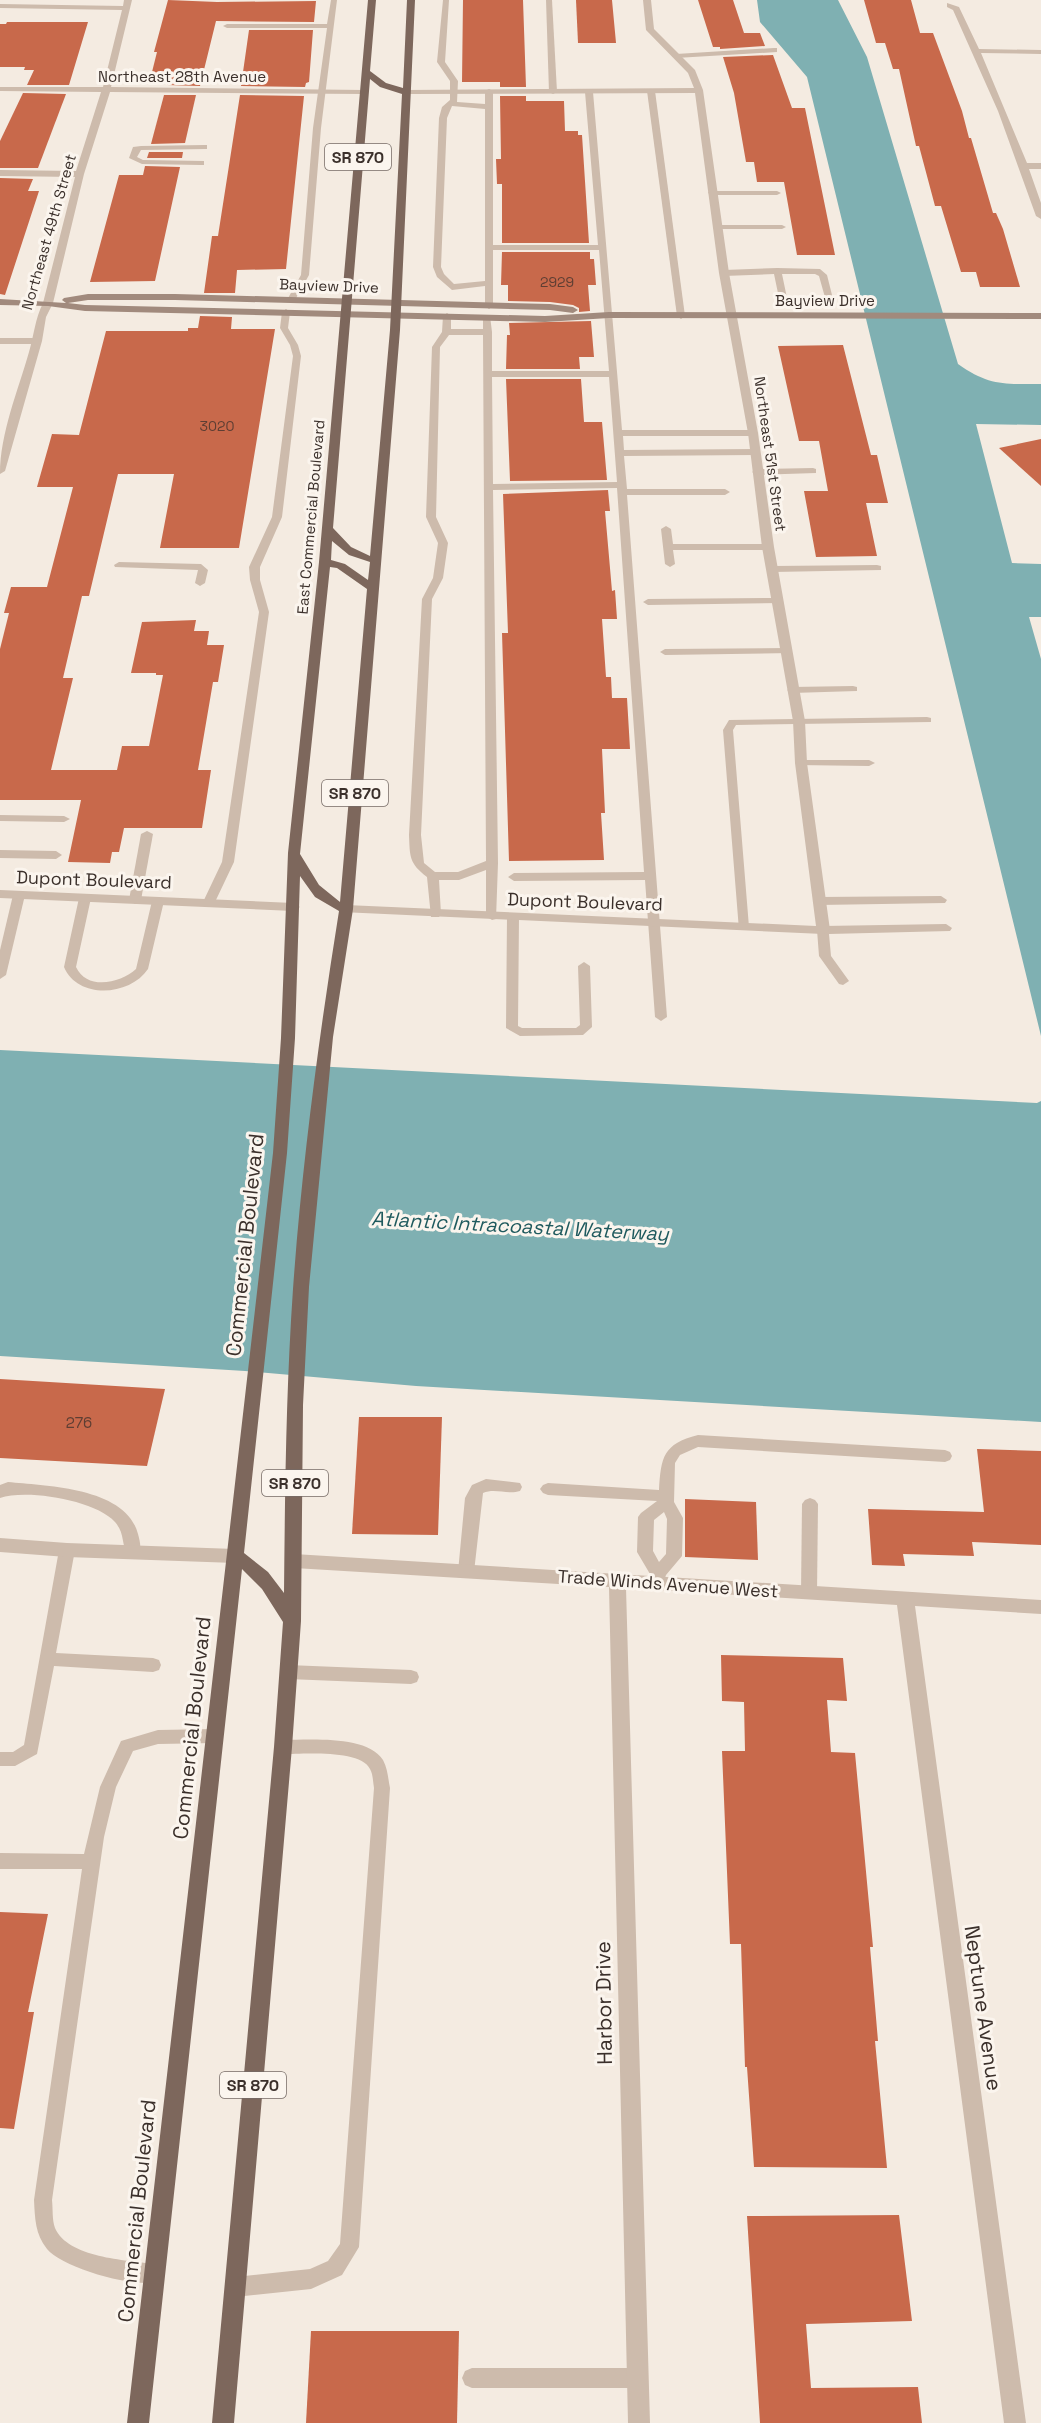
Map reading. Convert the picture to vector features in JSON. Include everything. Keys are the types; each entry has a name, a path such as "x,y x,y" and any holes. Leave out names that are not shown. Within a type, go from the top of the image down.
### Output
{"main road":[{"name":"East Commercial Boulevard","path":"288,1038 294,853 324,562 372,0"},
{"name":"SR 870","path":"223,2423 283,1747 292,1621 295,1405 301,1287 326,1037 345,909 373,588 396,309 411,0"},
{"path":"366,72 383,85 406,92"},
{"path":"327,528 343,548 356,556 375,560"},
{"path":"324,562 341,566 373,588"},
{"path":"294,853 313,887 326,902 345,909"},
{"name":"Commercial Boulevard","path":"138,2423 250,1408 267,1277 288,1038"},
{"path":"235,1556 250,1564 263,1576 292,1621"}],"street":[{"name":"Northeast 51st Street","path":"647,0 650,30 692,72 699,90 724,273 753,433 768,547 799,721 801,763 823,930"},
{"path":"0,6 126,4"},
{"name":"Northeast 49th Street","path":"0,471 37,341 41,318 48,303 80,174 106,91 126,4"},
{"path":"950,5 956,9 976,51 1024,166 1041,216"},
{"path":"976,51 1041,52"},
{"name":"Northeast 28th Avenue","path":"0,89 364,92"},
{"path":"406,92 699,90"},
{"path":"1024,166 1041,166"},
{"path":"0,173 80,174"},
{"name":"Bayview Drive","path":"48,303 88,297 291,300 345,302 447,316 487,318 609,315 1041,316"},
{"name":"Bayview Drive","path":"0,302 48,303 85,308 344,314 450,305 550,307 609,315"},
{"name":"Dupont Boulevard","path":"0,894 293,907"},
{"name":"Dupont Boulevard","path":"345,909 823,930"},
{"path":"0,1545 67,1550 235,1556"},
{"name":"Trade Winds Avenue West","path":"294,1561 617,1581 658,1578 809,1593 1041,1607"},
{"name":"Harbor Drive","path":"617,1581 639,2423"},
{"name":"Neptune Avenue","path":"905,1599 1015,2423"}],"lane":[{"path":"291,300 305,275 322,92 334,0"},
{"path":"446,0 441,62 454,81 454,101 444,110 443,118 437,267 440,276 452,287 489,283"},
{"path":"549,0 553,92"},
{"path":"227,26 331,26"},
{"path":"676,56 774,50"},
{"path":"651,91 681,316"},
{"path":"489,92 489,306"},
{"path":"589,92 614,374 661,1017"},
{"path":"450,104 489,107"},
{"path":"201,163 142,162 133,158 136,149 147,147 204,147"},
{"path":"712,193 777,193"},
{"path":"717,226 782,226"},
{"path":"489,247 603,248"},
{"path":"724,273 810,270 822,273 829,299"},
{"path":"777,271 783,298"},
{"path":"450,305 452,287"},
{"path":"209,902 228,862 264,612 261,594 256,584 256,562 274,531 277,517 297,356 294,345 284,328 286,312"},
{"path":"435,914 435,887 432,876 419,865 416,857 415,836 427,599 438,578 443,543 430,517 436,347 446,332 447,316"},
{"path":"487,318 492,916"},
{"path":"446,332 488,332"},
{"path":"0,341 37,341"},
{"path":"488,374 614,374"},
{"path":"618,433 753,433"},
{"path":"619,453 755,452"},
{"path":"757,472 813,471"},
{"path":"490,487 622,488 725,492"},
{"path":"666,529 670,564"},
{"path":"668,547 768,547"},
{"path":"119,565 201,567 200,583"},
{"path":"772,569 877,568"},
{"path":"648,602 777,601"},
{"path":"665,652 787,651"},
{"path":"792,690 853,689"},
{"path":"743,927 728,730 733,722 927,720"},
{"path":"801,763 869,763"},
{"path":"0,818 64,819"},
{"path":"135,900 147,834"},
{"path":"0,854 56,855"},
{"path":"432,876 459,876 492,863"},
{"path":"514,877 650,876"},
{"path":"0,975 19,895"},
{"path":"85,898 70,968 72,975 76,980 90,984 118,986 137,976 142,969 158,901"},
{"path":"819,901 941,900"},
{"path":"513,917 513,1028 520,1032 579,1032 586,1027 584,966"},
{"path":"843,981 825,956 823,930 946,928"},
{"path":"666,1500 646,1517 645,1552 658,1578 674,1556 675,1518 666,1500 668,1463 675,1451 686,1444 698,1441 945,1456"},
{"path":"466,1572 473,1498 477,1489 486,1485 515,1487"},
{"path":"0,1492 8,1488 79,1495 102,1505 129,1529 133,1552"},
{"path":"548,1489 666,1500"},
{"path":"809,1593 810,1504"},
{"path":"0,1759 15,1759 31,1749 67,1550"},
{"path":"47,1659 153,1665"},
{"path":"288,1672 411,1677"},
{"path":"154,2274 83,2262 55,2245 47,2232 43,2200 93,1862 107,1785 118,1758 127,1746 158,1737 215,1736"},
{"path":"235,2287 311,2279 335,2268 350,2247 382,1788 376,1763 365,1753 344,1749 283,1747"},
{"path":"0,1861 93,1862"},
{"path":"472,2378 638,2378"}],"water":[{"path":"757,0 838,0 867,57 958,364 988,380 1017,384 1041,384 1041,425 976,424 1012,563 1041,564 1041,617 1029,617 1041,659 1041,1036 807,77 760,22"},
{"name":"Atlantic Intracoastal Waterway","path":"0,1050 1037,1103 1041,1101 1041,1422 416,1386 245,1371 0,1356"}],"building":[{"path":"168,0 316,1 314,22 216,21 200,86 167,85 168,80 150,80 157,52 154,52"},
{"path":"463,0 523,0 526,87 500,87 500,82 462,82"},
{"path":"576,0 612,0 616,43 578,43"},
{"path":"698,0 733,0 744,33 760,33 765,46 720,49 720,47 713,47"},
{"path":"864,0 911,0 920,33 933,33 962,111 969,138 971,138 993,213 996,213 1003,229 1020,287 980,287 976,272 961,272 941,206 935,206 919,146 916,146 899,69 893,69 885,43 876,43"},
{"path":"7,22 88,22 69,85 27,85 34,70 24,70 25,67 0,67 0,24"},
{"path":"249,30 313,30 309,82 305,87 241,86"},
{"path":"773,55 792,108 805,108 835,255 797,255 784,182 757,182 754,162 746,162 734,93 723,57"},
{"path":"23,93 66,94 38,168 0,168 0,141"},
{"path":"164,95 196,95 185,143 151,144"},
{"path":"240,95 304,96 286,269 237,270 235,293 204,293 212,236 218,236"},
{"path":"500,96 526,96 526,101 564,101 565,131 578,131 578,135 582,135 589,243 502,243 502,184 497,184 496,159 501,159"},
{"path":"149,152 183,152 182,158 147,158"},
{"path":"145,166 180,167 155,281 90,282 119,175 143,175"},
{"path":"0,178 33,179 28,191 39,191 5,295 0,294"},
{"path":"502,252 590,252 590,259 594,259 596,285 588,285 590,311 579,312 579,308 573,305 550,302 508,301 508,285 501,285"},
{"path":"200,316 232,317 231,329 275,329 239,548 160,548 174,474 118,474 89,596 82,596 63,678 73,678 51,770 117,770 122,746 149,746 163,675 131,673 142,622 196,620 194,631 209,631 207,645 224,645 218,682 213,682 198,770 211,770 202,828 124,828 119,852 112,852 110,863 68,862 81,800 0,800 0,649 9,613 4,613 11,587 47,587 73,487 37,487 52,434 79,435 106,331 188,331 188,328 198,328"},
{"path":"591,321 594,357 579,357 580,369 506,369 509,323"},
{"path":"843,345 871,455 877,455 888,503 866,503 877,556 816,557 804,491 828,491 819,441 799,441 778,346"},
{"path":"506,379 581,379 584,422 602,422 607,480 510,481"},
{"path":"1041,439 1041,486 999,448"},
{"path":"608,490 610,511 605,511 612,591 615,590 617,619 602,619 606,677 611,677 612,698 627,698 630,749 602,749 605,813 601,813 604,860 509,861 502,633 508,633 503,494"},
{"path":"0,1379 165,1389 147,1466 0,1458"},
{"path":"359,1417 442,1417 438,1535 352,1534"},
{"path":"977,1449 1041,1451 1041,1545 972,1542 974,1556 903,1554 905,1566 872,1565 868,1509 984,1512"},
{"path":"685,1499 756,1502 758,1560 685,1557"},
{"path":"721,1655 843,1658 847,1701 827,1700 831,1752 855,1753 873,1947 870,1947 878,2041 875,2041 887,2168 754,2167 747,2067 745,2067 741,1944 730,1944 722,1751 745,1751 744,1702 722,1701"},
{"path":"0,1912 48,1914 28,2012 34,2012 14,2129 0,2128"},
{"path":"899,2215 912,2321 806,2324 811,2388 918,2387 922,2423 760,2423 747,2216"},
{"path":"311,2331 459,2331 457,2423 306,2423"}]}
